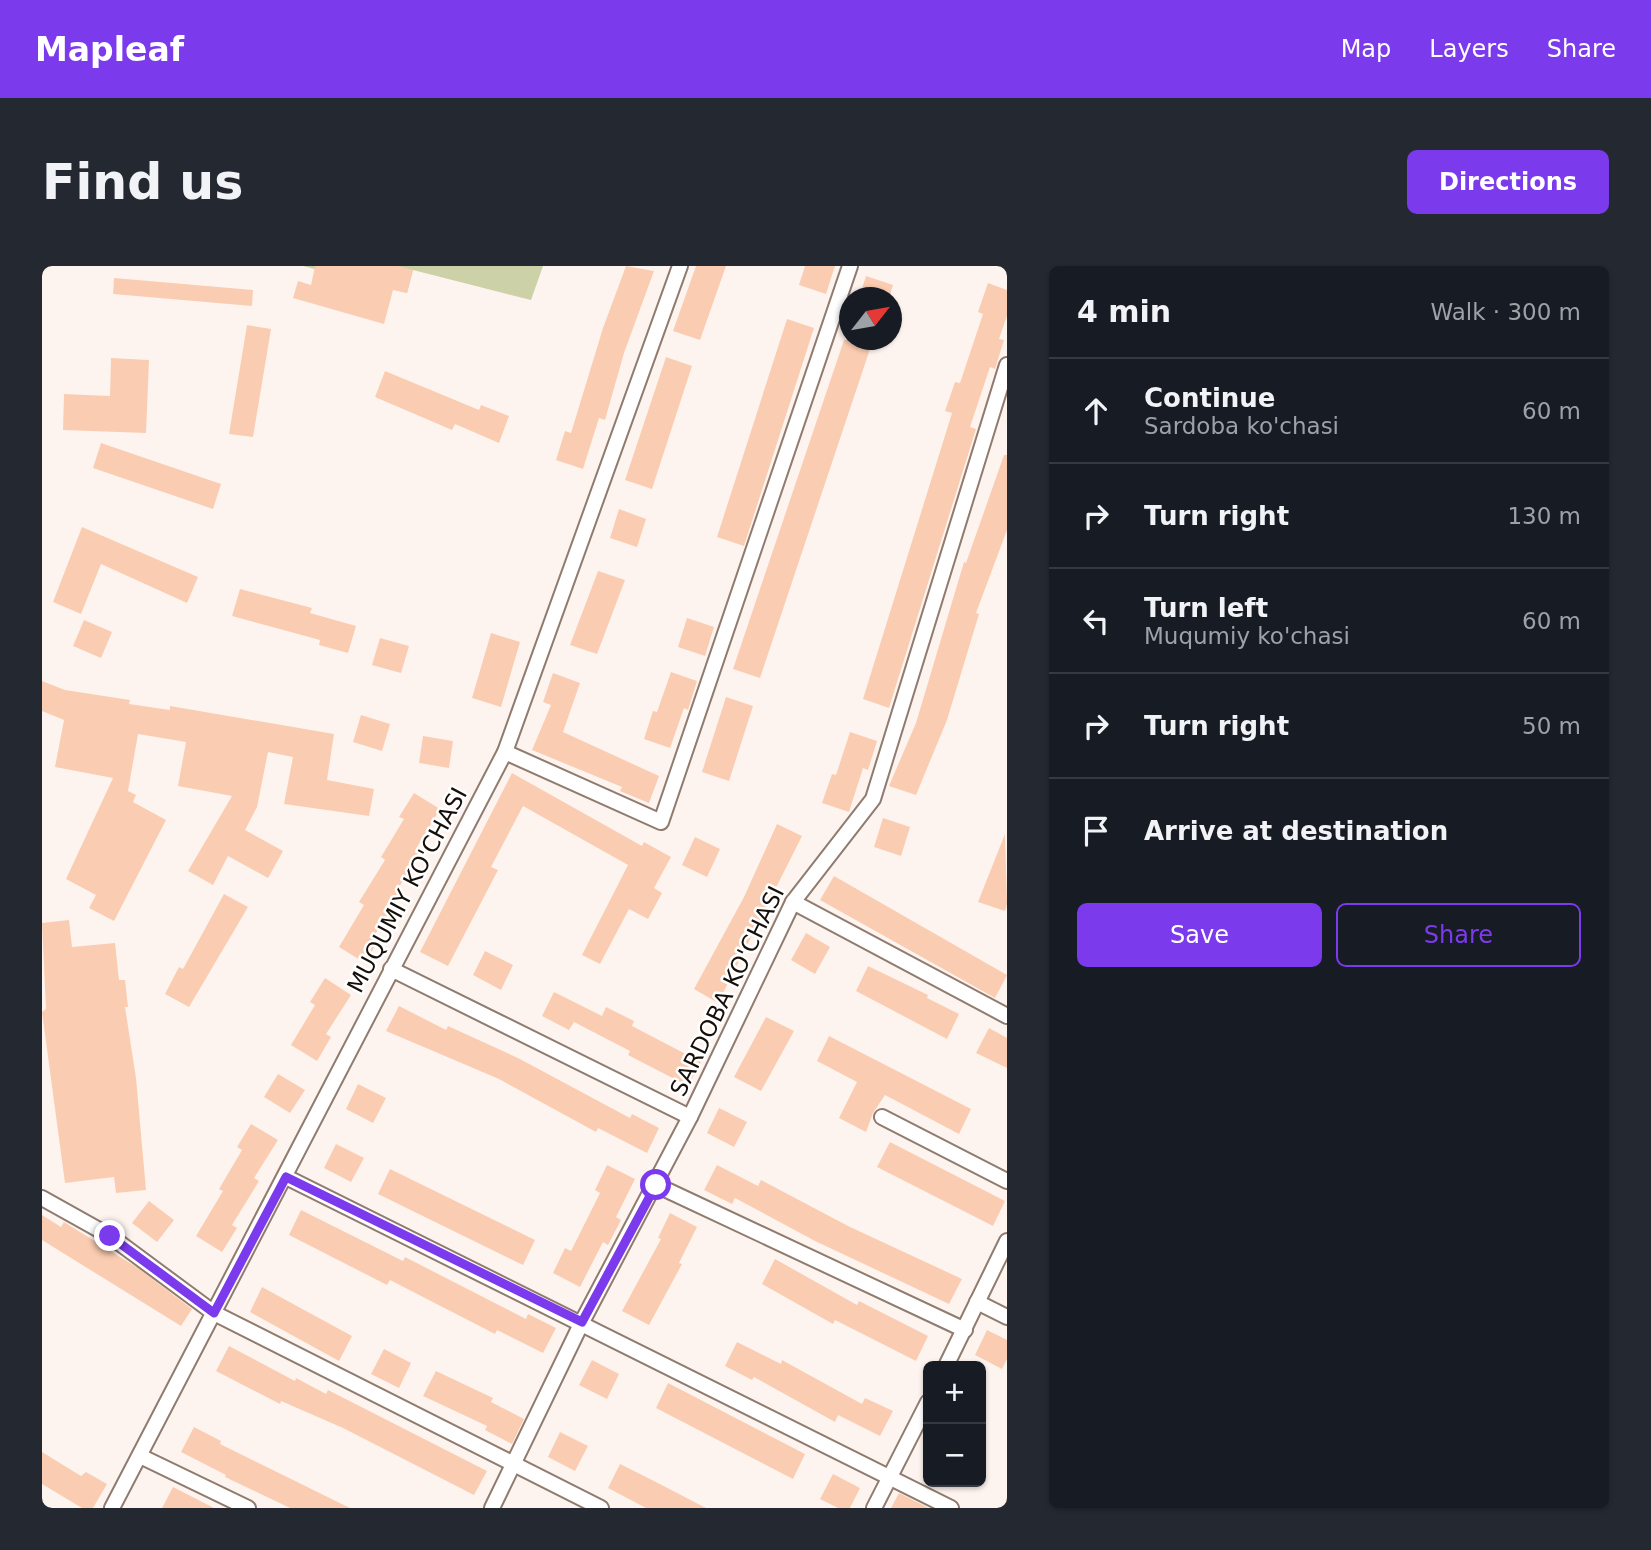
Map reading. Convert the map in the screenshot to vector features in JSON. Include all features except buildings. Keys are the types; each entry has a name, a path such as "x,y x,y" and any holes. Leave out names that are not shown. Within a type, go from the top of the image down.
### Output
{"street":[{"name":"MUQUMIY KO'CHASI","path":"112,1508 505,752 680,266"},
{"path":"505,752 661,822 850,266"},
{"name":"SARDOBA KO'CHASI","path":"492,1508 582,1322 690,1117 793,902 873,799 1007,365"},
{"path":"793,902 1007,1016"},
{"path":"391,968 690,1117"},
{"path":"881,1117 1007,1181"},
{"path":"286,1177 951,1508"},
{"path":"656,1185 965,1330"},
{"path":"42,1198 110,1236 214,1313 601,1508"},
{"path":"949,1361 1007,1241"},
{"path":"977,1302 1007,1317"},
{"path":"874,1508 923,1412"},
{"path":"140,1456 248,1508"}],"green space":[{"path":"303,266 543,266 531,300 413,270 407,293"}],"route":[{"path":"110,1236 214,1313 286,1177 582,1322 656,1185"}]}
